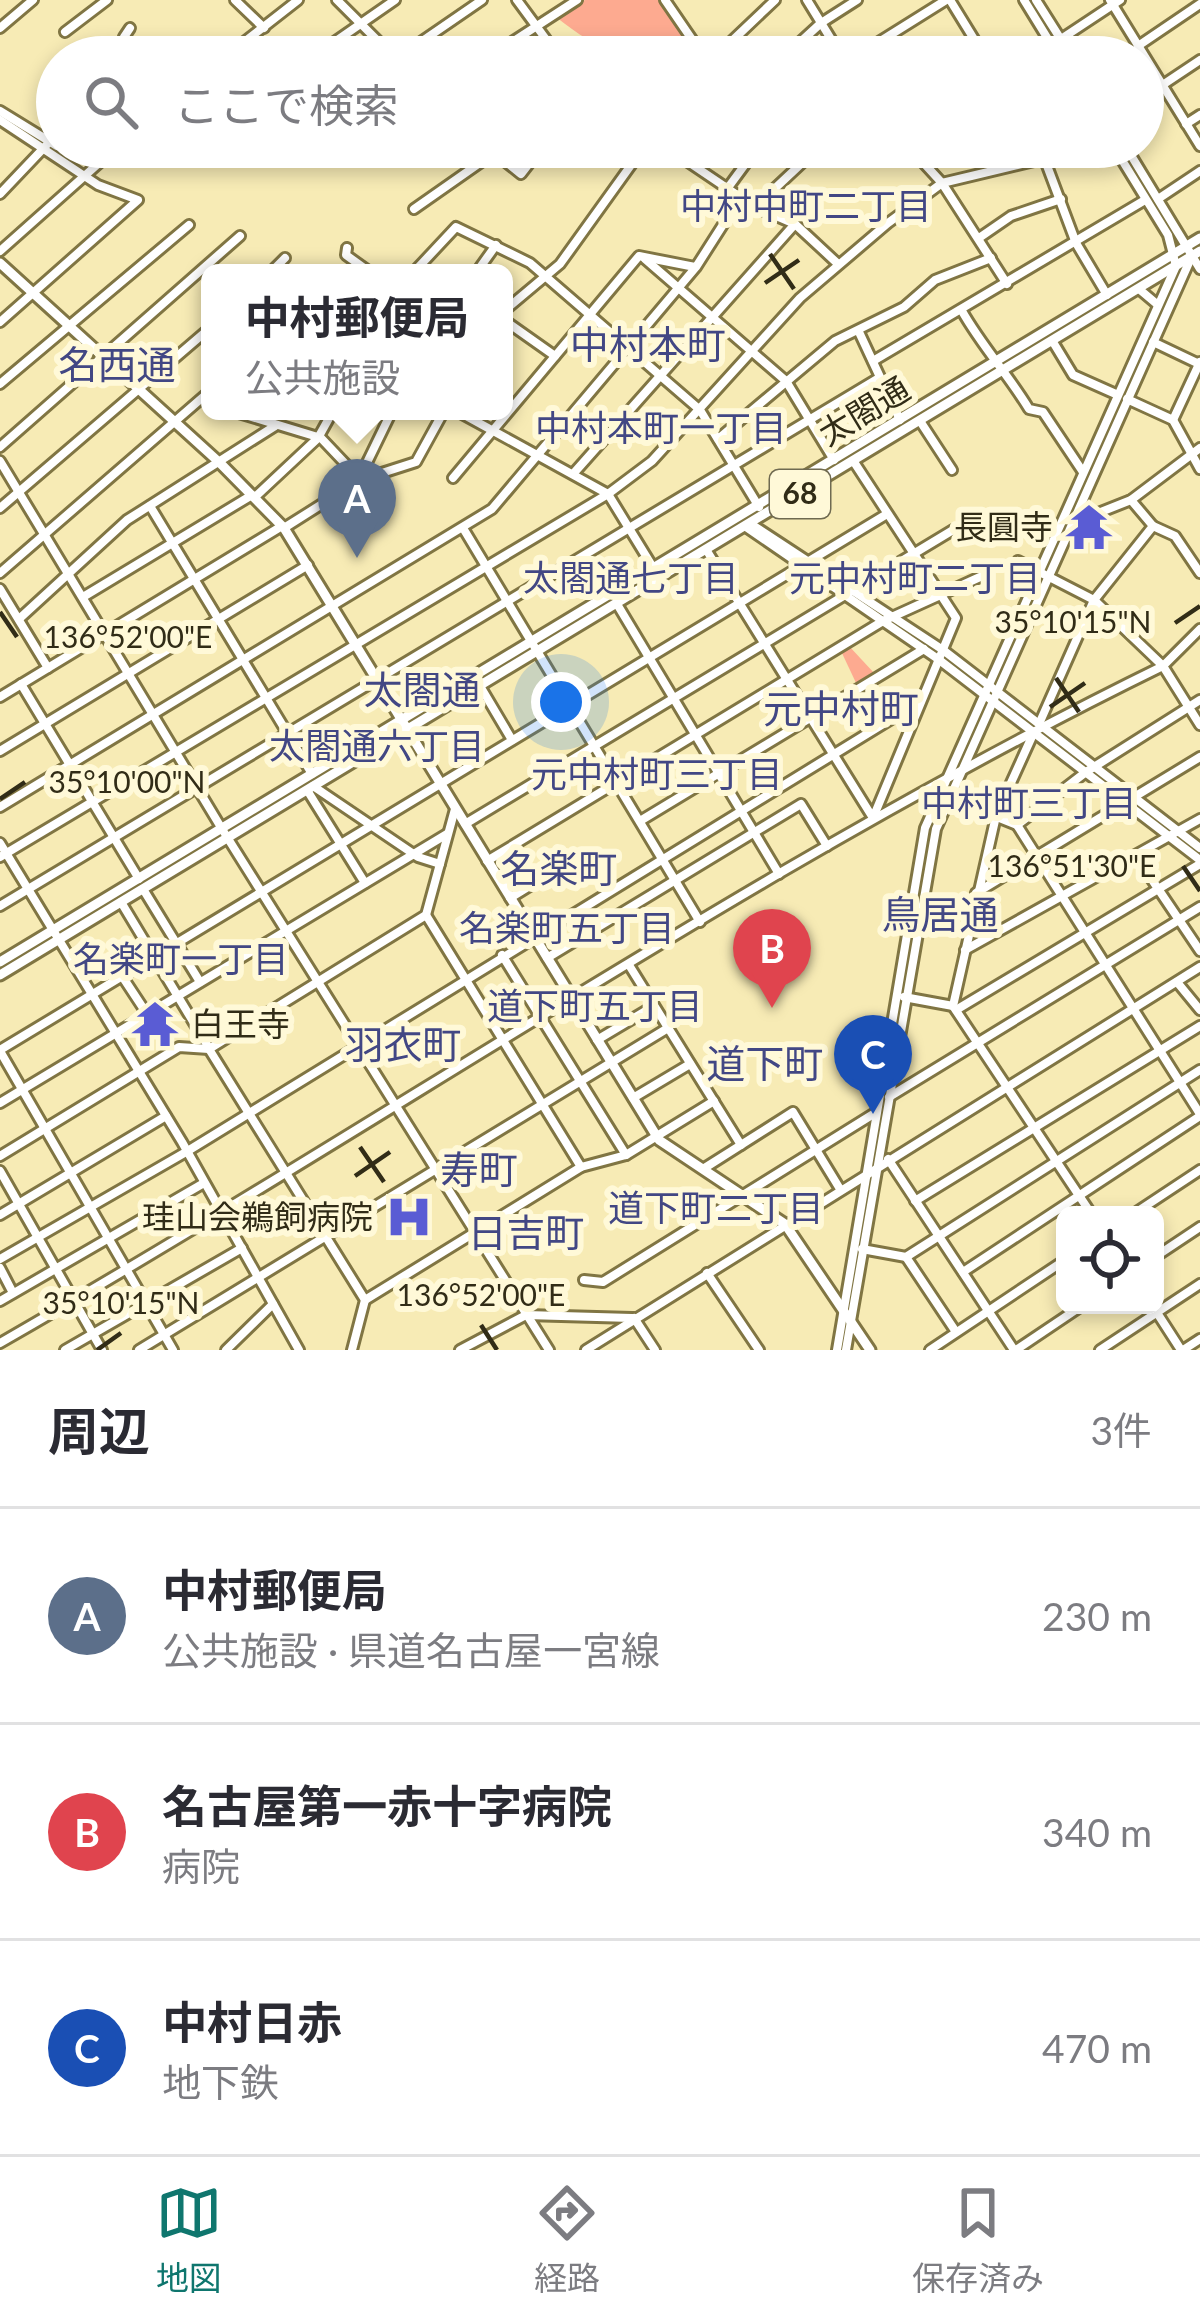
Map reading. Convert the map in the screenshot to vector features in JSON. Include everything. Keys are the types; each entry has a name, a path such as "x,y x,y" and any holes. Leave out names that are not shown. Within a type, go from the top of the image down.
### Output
{"main road":[{"name":"太閤通","path":"0,975 55,936 536,646 654,569 854,462 1138,290 1176,266 1200,238"},
{"name":"太閤通","path":"405,724 480,686 536,646 707,550 835,461 1188,252"},
{"path":"0,263 255,495 283,527 657,1136 785,1224 870,1350"},
{"name":"太閤通","path":"0,962 121,902 141,884"}],"street":[{"path":"0,28 33,0"},
{"path":"65,32 106,0"},
{"path":"235,0 263,28"},
{"path":"253,36 298,0"},
{"path":"337,0 374,36"},
{"path":"343,36 394,0"},
{"path":"428,36 482,0"},
{"path":"517,0 544,36"},
{"path":"520,36 577,0"},
{"path":"665,0 690,36"},
{"path":"737,36 775,0"},
{"path":"806,0 828,36"},
{"path":"806,36 857,0"},
{"path":"889,36 948,0 973,36"},
{"path":"1024,0 1051,36"},
{"path":"1036,0 1053,36"},
{"path":"1065,36 1114,2 1133,36"},
{"path":"1153,36 1200,4"},
{"path":"125,36 130,28"},
{"path":"1164,84 1200,60"},
{"path":"1164,88 1200,146"},
{"path":"0,111 5,123 36,137"},
{"path":"1186,124 1200,115"},
{"path":"0,194 36,162"},
{"path":"0,322 138,200 84,176 77,168"},
{"path":"0,251 93,168"},
{"path":"414,209 468,168"},
{"path":"513,303 560,264 629,168"},
{"path":"696,168 754,207 795,224 837,263"},
{"path":"727,189 742,168"},
{"path":"754,207 796,168"},
{"path":"929,168 1007,284"},
{"path":"3,855 486,565 533,544 608,494 652,461 837,263 942,183 1005,168"},
{"path":"1050,168 1076,243 1107,296"},
{"path":"1127,168 1200,269"},
{"path":"1139,168 1188,252"},
{"path":"1158,199 1200,171"},
{"path":"0,807 492,509 696,267 740,198"},
{"path":"979,238 1011,216 1061,199"},
{"path":"873,362 1146,200"},
{"path":"573,474 795,224"},
{"path":"0,384 189,225"},
{"path":"421,264 455,227 496,245 544,277 700,410 762,511"},
{"path":"209,264 240,236"},
{"path":"482,264 496,245"},
{"path":"347,248 346,254 359,264"},
{"path":"846,1314 877,1167 925,874 947,797 1083,472 1153,342 1188,252"},
{"path":"642,256 696,267"},
{"path":"642,256 786,381 835,461"},
{"path":"513,406 642,256"},
{"path":"279,264 285,258"},
{"path":"718,439 835,341 904,307 935,280 991,258"},
{"path":"1041,575 1071,524 1176,266"},
{"path":"0,447 201,271"},
{"path":"1138,290 1159,305"},
{"path":"962,311 993,365 1006,370 1029,409 1043,412 1083,472"},
{"path":"513,326 555,356"},
{"path":"860,332 901,421"},
{"path":"0,508 201,336"},
{"path":"1053,342 1073,375 1173,420 1200,469"},
{"path":"1153,342 1200,364 1173,420"},
{"path":"0,906 879,378"},
{"path":"0,573 201,399"},
{"path":"257,420 318,438 359,478"},
{"path":"19,619 150,506 220,463 274,426 276,420"},
{"path":"83,597 255,495 318,438 328,420"},
{"path":"359,478 388,420"},
{"path":"0,697 359,478 416,462 439,420"},
{"path":"473,420 608,494 654,569"},
{"path":"453,478 501,420"},
{"path":"920,421 952,470"},
{"path":"1071,524 1132,500 1200,448"},
{"path":"0,460 317,983 549,1350"},
{"path":"854,462 956,618 873,818"},
{"path":"1132,500 1154,526 1175,536 1200,573"},
{"path":"150,506 286,733 365,883"},
{"path":"173,1350 0,1051 887,514"},
{"path":"748,525 940,655 1131,800 1200,862 954,1008 904,997"},
{"path":"1086,1206 954,1008 975,894 996,816 1094,600 1154,526"},
{"path":"463,528 700,922"},
{"path":"465,824 953,530"},
{"path":"707,550 830,756 873,818"},
{"path":"1018,561 1094,600 1163,666 1200,725"},
{"path":"0,751 308,565"},
{"path":"487,861 888,619 980,577"},
{"path":"0,589 48,668"},
{"path":"617,604 779,874"},
{"path":"888,619 923,649 940,655"},
{"path":"0,1343 223,1215 873,818 1036,728 1163,666 1200,628"},
{"path":"640,821 923,649"},
{"path":"21,684 200,982"},
{"path":"480,686 512,740"},
{"path":"841,1350 915,872 944,780 989,692"},
{"path":"1017,824 1090,770 1200,700"},
{"path":"14,1293 0,1264 38,1237 186,1152 919,702"},
{"path":"975,894 1200,757"},
{"path":"311,783 413,854 440,864"},
{"path":"947,797 1017,824 1200,1115 963,1273"},
{"path":"547,958 801,803 827,845"},
{"path":"0,1156 179,1047 209,1049 426,915 456,808"},
{"path":"964,950 1200,819"},
{"path":"0,1103 449,833"},
{"path":"1176,836 1200,848"},
{"path":"0,843 3,855 166,1116 295,1348"},
{"path":"1136,856 1200,951"},
{"path":"510,898 571,862"},
{"path":"121,902 365,1300"},
{"path":"888,1098 1200,907"},
{"path":"426,915 581,1167"},
{"path":"502,955 626,1155"},
{"path":"629,965 741,1145"},
{"path":"586,1350 1200,968"},
{"path":"122,975 147,1014"},
{"path":"1177,982 1200,1010"},
{"path":"597,1040 654,1006"},
{"path":"915,1201 1200,1026"},
{"path":"139,1350 668,1028"},
{"path":"633,1099 690,1064"},
{"path":"862,1249 905,1256 1200,1070"},
{"path":"352,1350 365,1300 581,1167 626,1155 714,1101"},
{"path":"702,1169 793,1112 840,1189"},
{"path":"584,1280 603,1282 876,1112"},
{"path":"0,1215 166,1116"},
{"path":"888,1159 1015,1350 1069,1314"},
{"path":"1146,1206 1200,1170"},
{"path":"0,1172 102,1350"},
{"path":"0,1301 204,1183"},
{"path":"1164,1251 1200,1227"},
{"path":"65,1350 242,1248"},
{"path":"905,1256 956,1332"},
{"path":"930,1350 1056,1266"},
{"path":"707,1273 759,1350"},
{"path":"1164,1303 1200,1283"},
{"path":"226,1350 273,1304"},
{"path":"1100,1350 1147,1314"},
{"path":"1157,1314 1182,1350 1200,1339"},
{"path":"463,1349 526,1316 634,1318"},
{"path":"634,1318 655,1350"}],"shaded area":[{"path":"585,0 660,0 685,36 583,36 556,17"},
{"path":"849,646 875,674 857,685 841,651"}],"place":[{"name":"長圓寺","path":"1089,527"},
{"name":"中村郵便局","path":"357,558"},
{"name":"名古屋第一赤十字病院","path":"772,1008"},
{"name":"白王寺","path":"155,1024"},
{"name":"中村日赤","path":"873,1114"},
{"name":"珪山会鵜飼病院","path":"409,1217"}],"district":[{"name":"中村中町二丁目","path":"806,206"},
{"name":"中村本町","path":"648,345"},
{"name":"名西通","path":"117,365"},
{"name":"中村本町一丁目","path":"661,428"},
{"name":"太閤通七丁目","path":"631,578"},
{"name":"元中村町二丁目","path":"915,578"},
{"name":"太閤通","path":"422,690"},
{"name":"元中村町","path":"841,709"},
{"name":"太閤通六丁目","path":"377,746"},
{"name":"元中村町三丁目","path":"657,774"},
{"name":"中村町三丁目","path":"1029,803"},
{"name":"名楽町","path":"559,869"},
{"name":"鳥居通","path":"940,915"},
{"name":"名楽町五丁目","path":"567,928"},
{"name":"名楽町一丁目","path":"181,959"},
{"name":"道下町五丁目","path":"595,1006"},
{"name":"羽衣町","path":"403,1045"},
{"name":"道下町","path":"765,1064"},
{"name":"寿町","path":"479,1170"},
{"name":"道下町二丁目","path":"716,1208"},
{"name":"日吉町","path":"526,1233"}]}
